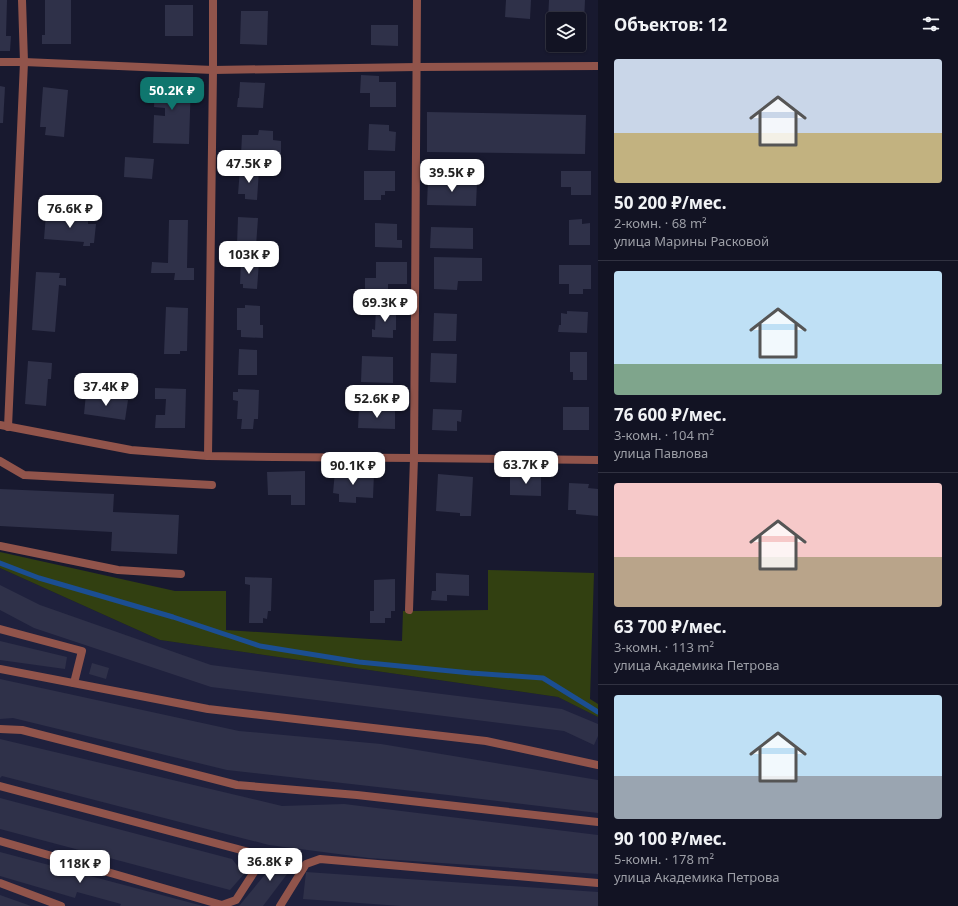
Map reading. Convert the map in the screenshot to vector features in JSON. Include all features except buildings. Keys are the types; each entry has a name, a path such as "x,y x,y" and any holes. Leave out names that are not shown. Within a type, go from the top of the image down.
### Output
{"street":[{"path":"22,0 24,62 4,426 131,450 208,456 598,460"},
{"path":"208,456 213,0"},
{"path":"409,610 414,458 417,0"},
{"path":"0,62 213,70 598,66"},
{"path":"0,461 24,475 212,485"},
{"path":"0,546 118,570 180,574"},
{"path":"0,629 82,651 74,683"},
{"path":"0,669 208,709 486,741 598,765"},
{"path":"0,729 22,730 237,785 598,822"},
{"path":"0,786 256,854 258,866 236,900 222,904 0,841"},
{"path":"280,906 306,864 320,860 598,883"},
{"path":"0,883 61,906"}],"shaded area":[{"path":"0,568 160,640 558,697 598,717 598,906 0,906"}],"green space":[{"path":"0,552 175,591 226,591 226,630 402,641 403,611 488,610 488,570 594,573 590,699 598,704 598,717 558,697 160,640 0,568"}],"waterway":[{"path":"0,563 39,578 173,617 260,646 359,662 471,673 543,678 598,712"}]}
